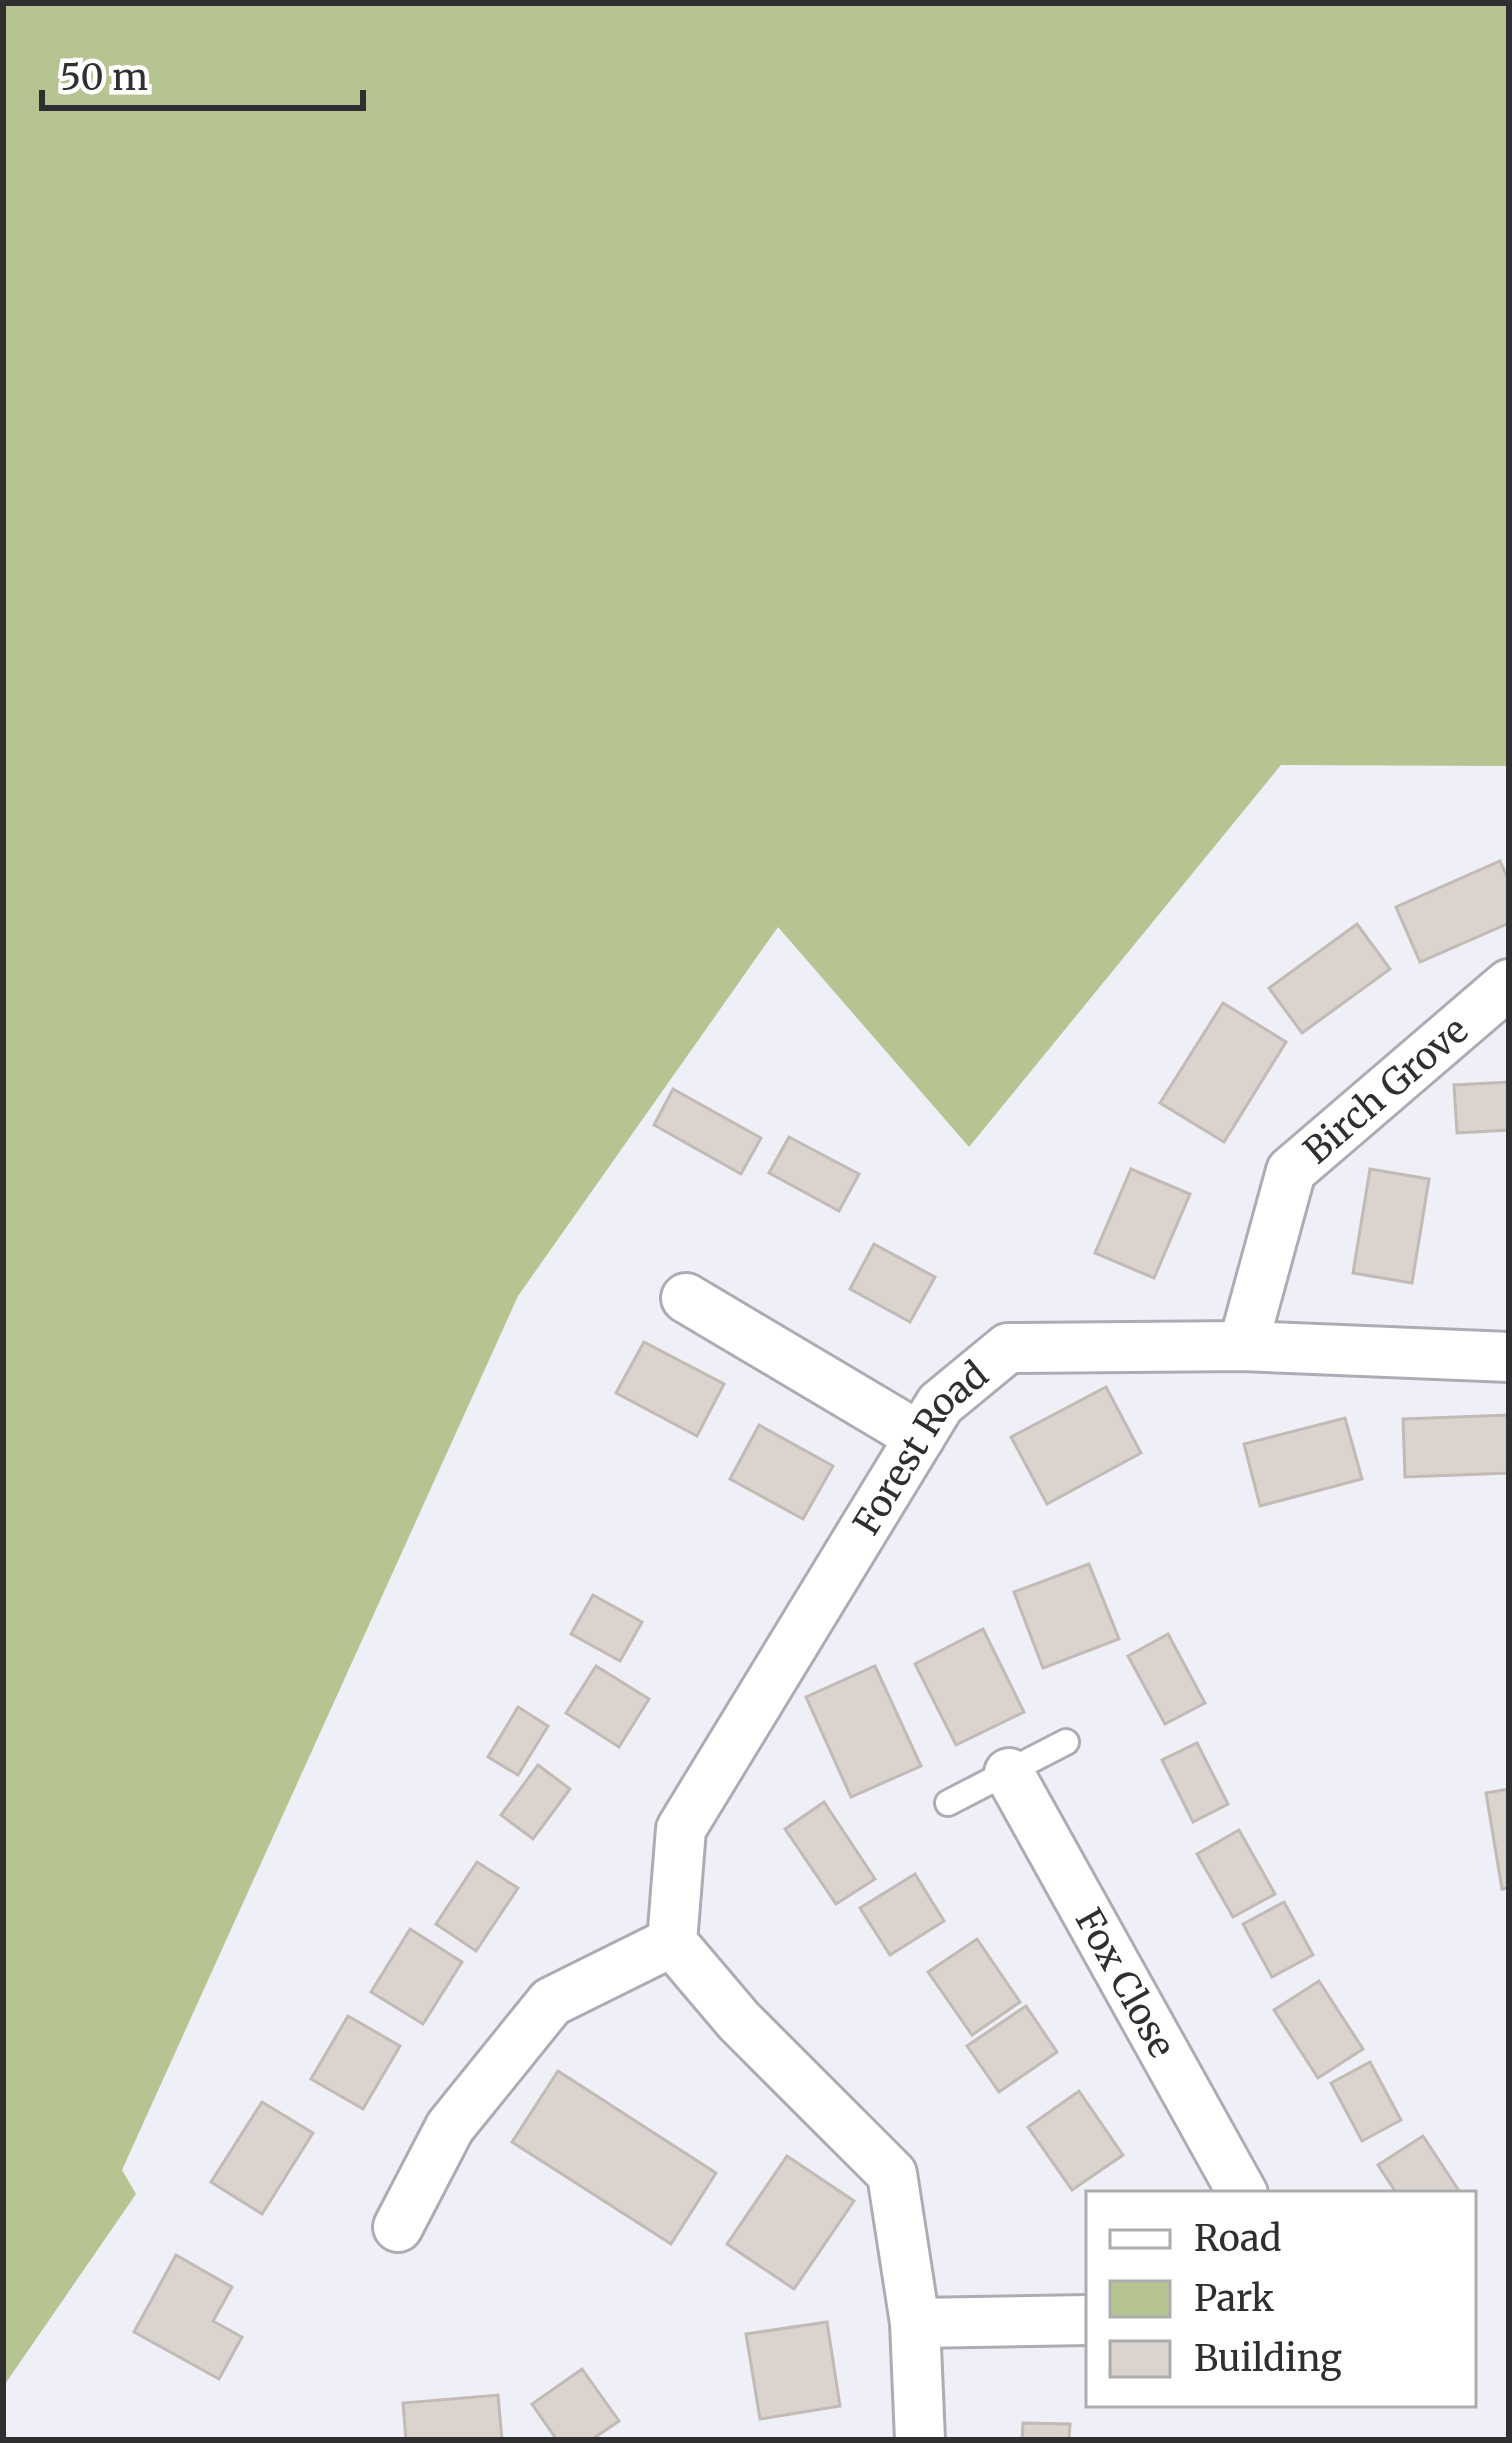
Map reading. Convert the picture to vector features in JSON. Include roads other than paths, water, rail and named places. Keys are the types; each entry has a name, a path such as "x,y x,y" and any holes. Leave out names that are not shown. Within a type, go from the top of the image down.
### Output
{"street":[{"name":"Birch Grove","path":"1243,1346 1291,1171 1509,984"},
{"path":"686,1298 920,1437"},
{"name":"Forest Road","path":"672,1942 681,1829 940,1404 1008,1348 1243,1346 1509,1357"},
{"name":"Fox Close","path":"1009,1773 1241,2191"},
{"path":"398,2227 450,2127 551,2002 672,1942 739,2021 892,2174 915,2323 920,2440"},
{"path":"915,2323 1086,2320"}],"lane":[{"path":"948,1803 1066,1742"}]}
